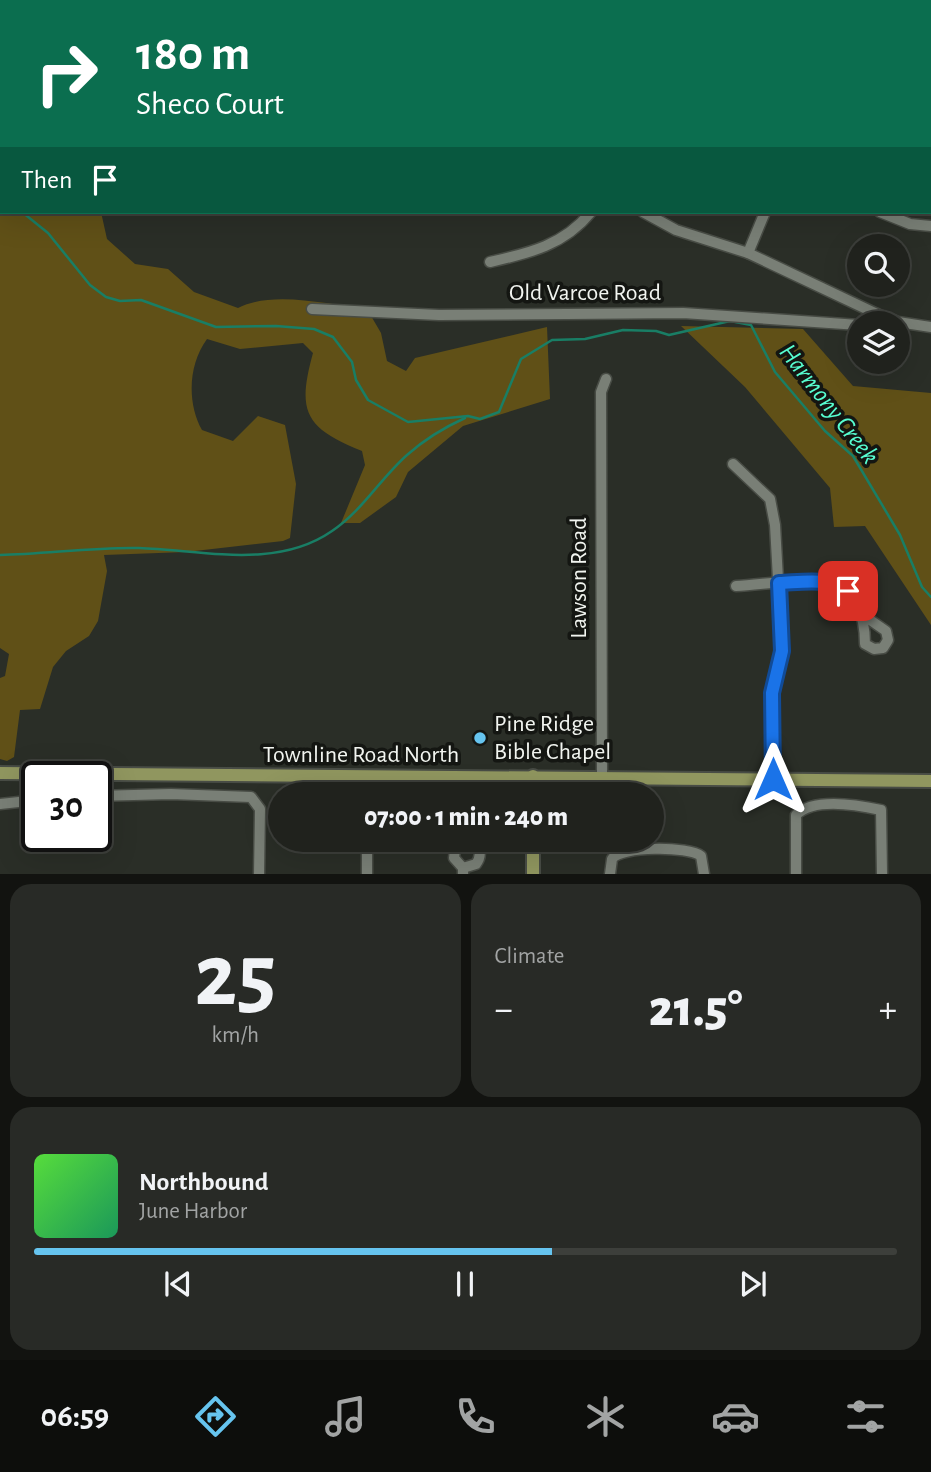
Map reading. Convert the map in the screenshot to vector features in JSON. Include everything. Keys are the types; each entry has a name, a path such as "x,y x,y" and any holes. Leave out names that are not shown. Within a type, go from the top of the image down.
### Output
{"main road":[{"name":"Townline Road North","path":"0,773 931,781"},
{"path":"533,776 533,782"},
{"path":"533,852 533,873"}],"street":[{"path":"489,262 548,247 564,238 589,214"},
{"path":"647,214 676,230 748,253 871,311"},
{"path":"748,253 764,214"},
{"path":"885,214 910,224 931,226"},
{"name":"Old Varcoe Road","path":"312,309 439,315 683,313 847,324"},
{"path":"910,324 931,327"},
{"name":"Lawson Road","path":"601,777 601,392 606,379"},
{"path":"733,464 770,499 779,583 782,651 772,693 773,779"},
{"path":"736,586 815,581 837,584 848,591 863,615"},
{"path":"367,777 367,782"},
{"path":"112,796 245,795 255,799 260,809 259,873"},
{"path":"0,804 21,802"},
{"path":"796,873 796,815 803,807 832,805 881,810 882,873"},
{"path":"610,873 611,859 622,851 688,850 701,856 704,869"},
{"path":"367,852 367,873"}],"shaded area":[{"path":"0,214 101,214 107,239 135,264 168,269 194,292 238,308 252,303 285,299 367,309 381,333 387,361 406,371 415,358 547,327 550,399 463,426 408,472 396,497 360,523 341,523 365,465 362,451 328,434 310,415 306,390 313,353 303,343 240,349 207,339 193,372 192,396 197,419 202,430 233,441 258,416 285,425 296,484 290,538 186,552 104,555 107,571 98,621 89,636 66,651 53,667 40,709 20,710 14,757 7,761 0,759 0,678 5,676 9,654 0,648"},
{"path":"681,326 803,329 853,386 931,393 931,625 865,526 834,527 830,488 745,387"}],"waterway":[{"name":"Harmony Creek","path":"24,214 48,233 90,285 106,297 120,301 141,300 216,327 276,326 314,329 333,337 352,362 356,380 368,400 408,422 468,416 480,419 499,412 521,359 552,340 585,339 623,330 656,331 669,335 730,321 751,325 775,372 825,431 853,456 900,535 922,587 931,597"},
{"path":"0,555 122,548 238,555 287,550 310,543 343,523 414,449 434,434 465,418"}],"place":[{"name":"Pine Ridge Bible Chapel","path":"480,738"}],"route":[{"path":"773,779 772,693 782,651 779,583 815,581 837,584 848,591"}]}
